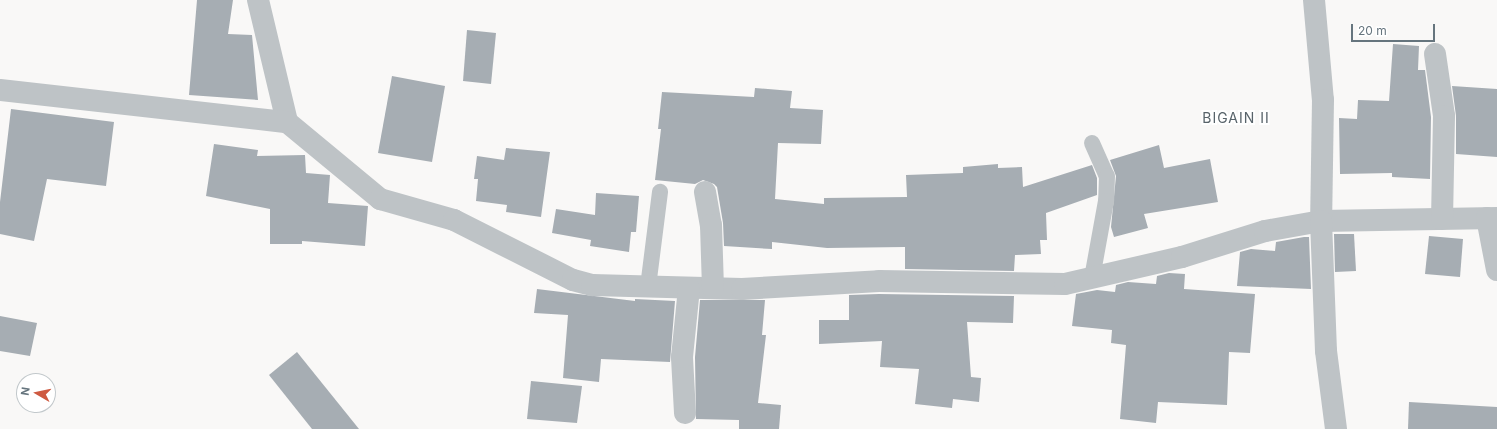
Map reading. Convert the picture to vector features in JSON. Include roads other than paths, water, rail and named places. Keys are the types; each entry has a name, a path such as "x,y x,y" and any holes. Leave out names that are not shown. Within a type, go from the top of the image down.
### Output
{"street":[{"path":"258,0 287,122"},
{"path":"1314,0 1324,100 1321,220 1326,351 1336,429"},
{"path":"1435,54 1444,116 1442,219"},
{"path":"1,95 287,122 380,199 454,220 573,280 592,285 713,288 878,281 1065,284 1182,257 1265,230 1321,220 1492,218 1497,270"},
{"path":"705,192 711,225 713,288"},
{"path":"685,413 682,357 689,288"}],"lane":[{"path":"1092,143 1107,176 1106,201 1092,278"},
{"path":"648,287 660,192"}],"district":[{"name":"BIGAIN II","path":"1236,118"}]}
